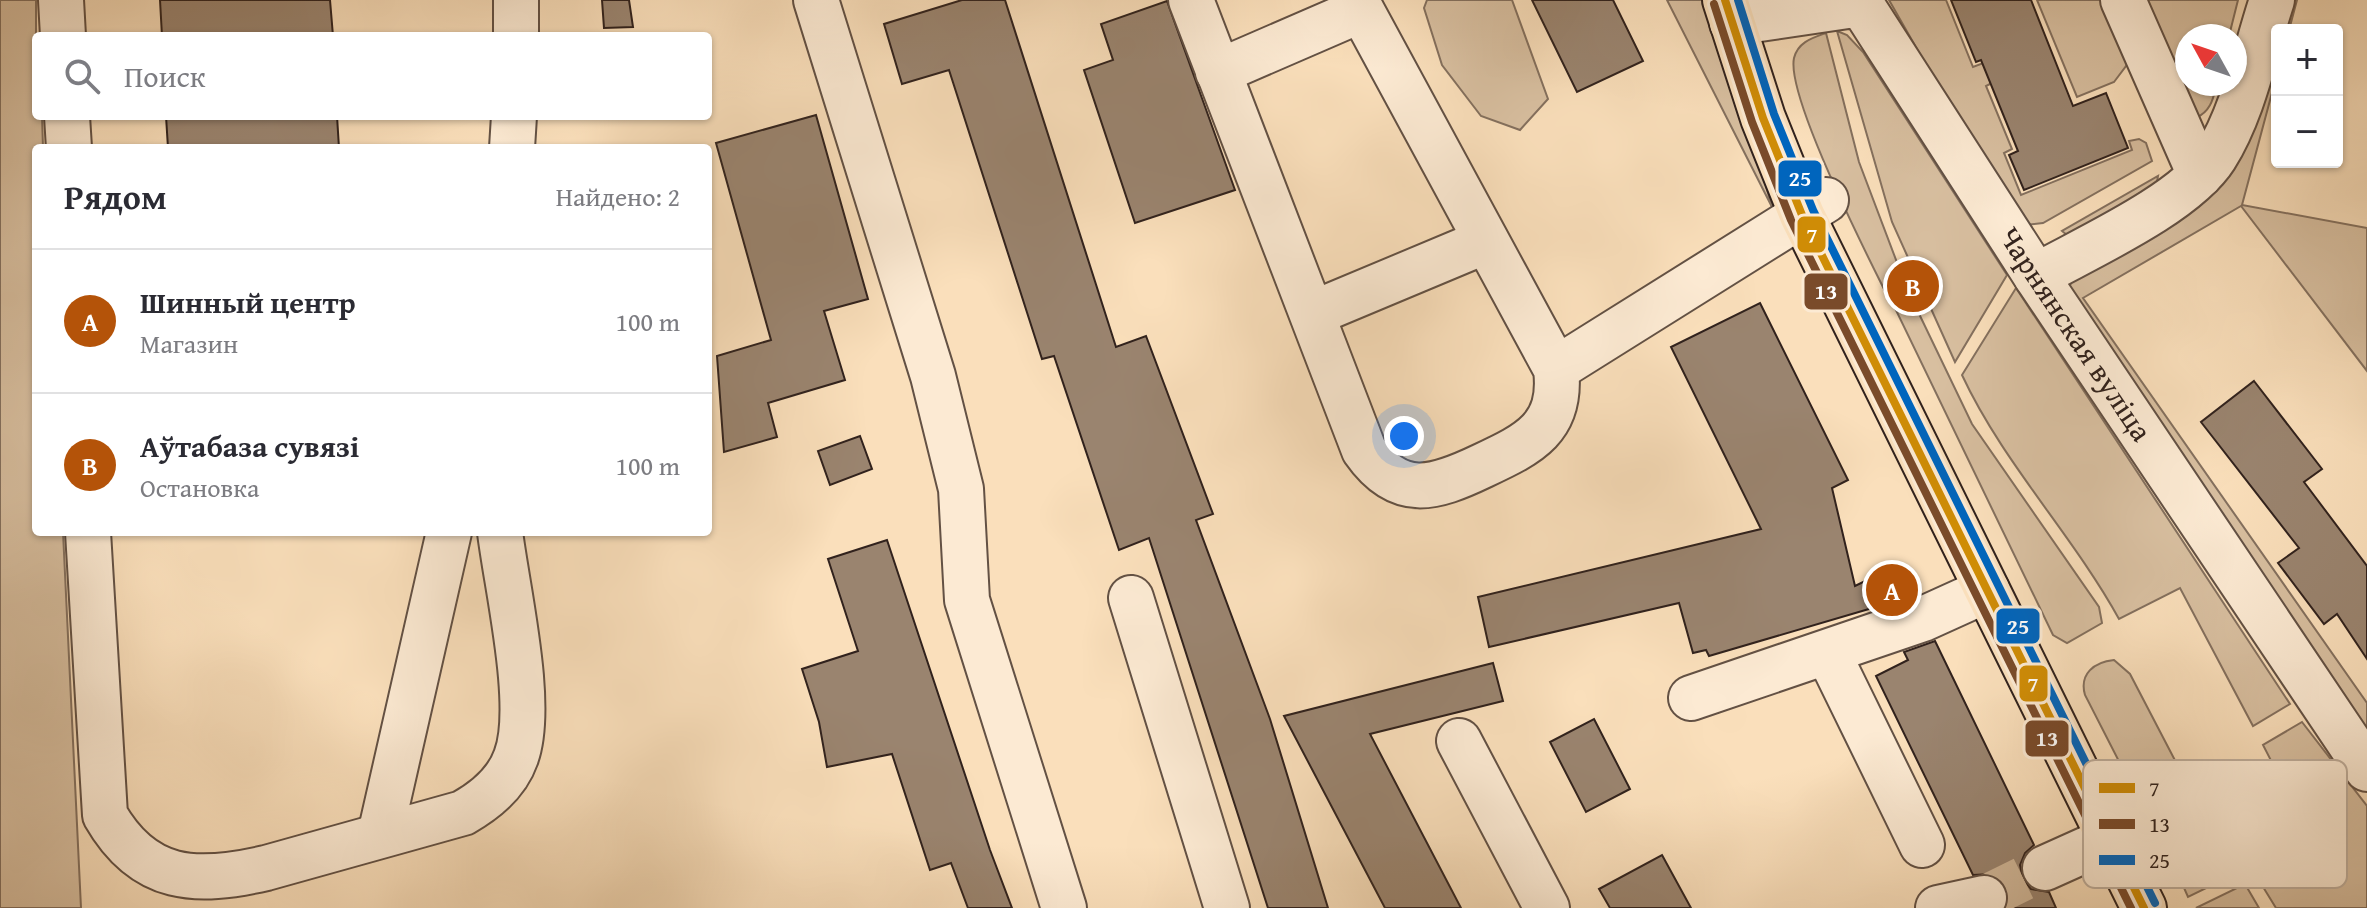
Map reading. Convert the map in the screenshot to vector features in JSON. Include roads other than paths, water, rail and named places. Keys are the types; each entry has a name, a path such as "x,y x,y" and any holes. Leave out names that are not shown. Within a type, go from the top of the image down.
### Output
{"main road":[{"path":"1743,11 1763,118 1814,208 2086,760"},
{"path":"1814,208 1987,590 2083,764"},
{"path":"2138,888 2144,908"},
{"path":"2160,888 2174,908"}],"street":[{"path":"61,0 63,32"},
{"path":"516,0 516,32"},
{"path":"816,0 933,376 961,489 967,600 1064,908"},
{"path":"1191,0 1218,72 1314,313 1364,450 1374,464 1405,483 1443,485 1524,446 1548,420 1555,406 1556,369 1359,5 1218,72"},
{"path":"2123,0 2200,175"},
{"path":"2036,276 2166,202 2200,175 2227,134 2272,0"},
{"name":"Чарнянская вуліца","path":"1743,11 1861,2 2036,276 2367,769"},
{"path":"67,120 69,144"},
{"path":"512,144 514,120"},
{"path":"1556,369 1814,208"},
{"path":"1314,313 1486,241"},
{"path":"88,536 105,815 117,837 135,855 162,871 188,876 235,875 463,813 483,801 502,782 516,757 522,728 521,692 501,536"},
{"path":"380,835 448,536"},
{"path":"1691,698 1923,619 1987,590"},
{"path":"1131,598 1227,908"},
{"path":"1828,653 1922,845"},
{"path":"1459,741 1547,908"},
{"path":"2045,868 2083,851"},
{"path":"1938,908 1984,898"}],"tunnel":[{"path":"1984,898 2045,868"}],"place":[{"name":"Аўтабаза сувязі","path":"1913,286"},
{"name":"Шинный центр","path":"1892,590"}]}
